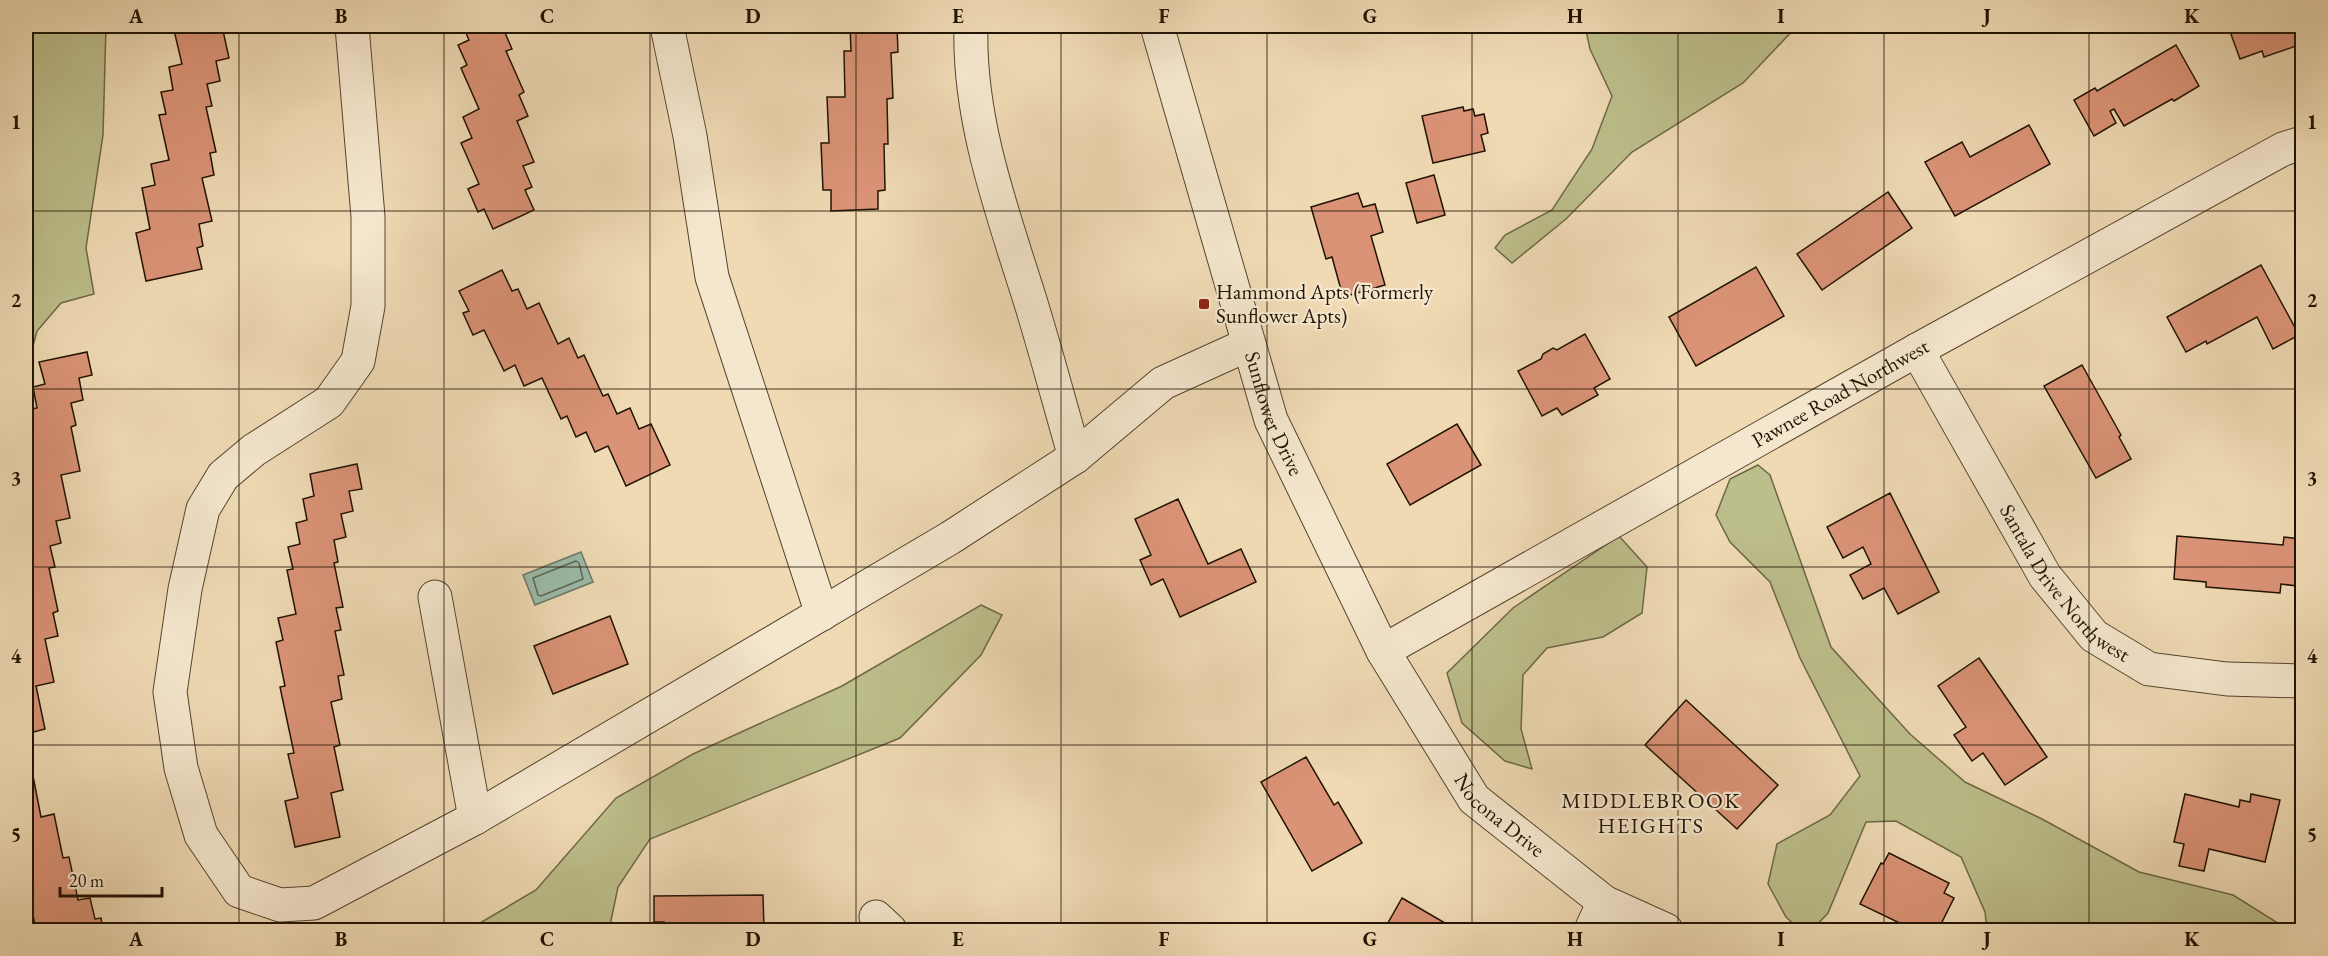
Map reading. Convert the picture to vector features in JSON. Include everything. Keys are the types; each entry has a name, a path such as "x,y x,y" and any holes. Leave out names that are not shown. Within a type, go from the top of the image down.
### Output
{"street":[{"path":"352,26 368,217 368,306 358,362 329,402 254,450 223,476 204,509 185,588 170,693 181,768 201,835 239,891 280,905 314,903 475,818 950,538 1075,457 1163,383 1249,344"},
{"path":"667,26 690,136 712,277 822,614"},
{"path":"971,26 970,60 982,134 1004,219 1075,457"},
{"name":"Sunflower Drive","path":"1157,26 1271,420 1383,651"},
{"name":"Pawnee Road Northwest","path":"1383,651 1917,350 2283,149 2302,142"},
{"name":"Santala Drive Northwest","path":"1917,350 2045,576 2094,636 2149,669 2227,679 2302,681"},
{"path":"435,597 475,818"},
{"name":"Nocona Drive","path":"1383,651 1474,800 1604,902 1666,930"},
{"path":"1590,930 1604,902"}],"green space":[{"path":"32,26 106,26 103,135 86,248 94,294 61,303 37,331 26,372 26,67"},
{"path":"1585,26 1797,26 1743,83 1632,152 1566,219 1512,263 1495,248 1505,235 1552,210 1592,149 1612,96 1590,49"},
{"path":"1758,465 1770,475 1831,647 1910,734 1965,782 2042,819 2139,872 2233,895 2289,930 1987,930 1985,912 1961,857 1896,821 1866,822 1828,913 1812,930 1800,930 1786,917 1768,884 1777,844 1830,815 1860,776 1800,658 1770,582 1730,542 1716,515 1730,479"},
{"path":"1619,536 1647,567 1642,613 1603,637 1547,648 1523,675 1521,729 1532,769 1505,761 1462,723 1447,673 1513,608"},
{"path":"981,605 1002,615 981,655 900,738 650,839 618,887 609,930 468,930 536,890 616,798 693,754 842,686"}],"water":[{"path":"581,552 593,582 535,605 523,575"}],"building":[{"path":"173,26 222,26 229,58 216,61 220,81 207,84 212,106 206,107 216,152 210,153 214,175 202,178 212,221 199,224 203,246 197,248 202,269 146,281 136,233 150,229 142,188 155,185 151,164 169,160 159,115 166,114 161,92 173,90 169,67 182,64"},
{"path":"463,26 507,26 503,28 512,49 506,51 524,92 519,95 528,116 517,121 534,162 523,166 532,187 525,190 534,210 493,229 484,209 478,212 468,189 479,184 461,143 472,138 463,117 479,109 461,68 467,65 458,45 469,40"},
{"path":"850,26 897,26 898,52 891,53 893,98 887,99 888,144 884,144 885,190 878,191 878,209 831,211 831,190 823,190 821,143 829,143 827,97 845,97 844,51 851,51"},
{"path":"2228,26 2302,26 2302,44 2264,57 2262,51 2240,59"},
{"path":"2176,45 2199,86 2124,126 2114,109 2110,111 2116,123 2094,136 2074,100 2095,88 2097,91"},
{"path":"1463,107 1464,111 1473,109 1475,116 1484,114 1488,133 1481,135 1485,151 1433,163 1422,116"},
{"path":"2029,125 2050,164 1955,216 1925,162 1962,142 1970,157"},
{"path":"1434,175 1445,215 1417,223 1406,183"},
{"path":"1888,192 1912,228 1822,290 1797,254"},
{"path":"1358,193 1363,207 1375,204 1383,232 1371,236 1385,285 1343,297 1332,257 1326,259 1311,207"},
{"path":"2261,265 2299,335 2273,349 2257,317 2207,344 2206,341 2186,352 2167,317"},
{"path":"1756,267 1784,316 1696,366 1669,317"},
{"path":"502,270 512,291 518,289 527,309 539,303 558,344 569,338 578,358 584,355 603,396 608,394 617,414 630,408 639,429 651,424 670,465 626,486 608,446 595,452 586,432 576,437 567,416 561,419 542,378 524,386 515,365 504,371 484,330 473,335 463,313 469,311 459,291"},
{"path":"1585,334 1610,379 1594,388 1598,395 1562,415 1557,408 1542,416 1518,371 1541,359 1543,354 1553,348 1557,350"},
{"path":"87,352 92,375 79,378 83,400 71,403 76,425 71,427 80,471 61,475 70,518 56,521 61,543 50,546 55,567 49,568 58,611 53,613 58,636 45,639 54,682 36,686 45,729 26,734 26,434 29,433 26,410 37,408 33,387 45,384 39,362"},
{"path":"2082,365 2121,435 2119,437 2131,459 2096,478 2044,386"},
{"path":"1457,424 1481,465 1410,505 1387,464"},
{"path":"357,464 362,489 349,491 353,511 341,514 346,537 334,540 338,562 334,563 343,607 336,608 341,630 335,631 344,675 338,676 342,699 331,702 340,745 334,747 343,790 331,793 340,837 295,847 285,801 298,798 288,754 294,753 280,687 285,686 276,642 283,640 278,618 296,614 287,570 293,569 288,547 300,544 296,523 307,520 303,499 314,496 310,474"},
{"path":"1890,493 1939,592 1898,614 1884,588 1863,599 1850,575 1871,564 1863,547 1843,558 1827,527"},
{"path":"1178,499 1208,564 1241,549 1256,582 1180,617 1163,579 1151,585 1140,560 1151,555 1135,519"},
{"path":"2177,536 2283,545 2284,537 2301,539 2297,586 2281,584 2280,593 2206,587 2206,582 2174,579"},
{"path":"610,616 628,664 553,694 534,646"},
{"path":"1979,658 2047,757 2005,785 1983,753 1972,761 1954,735 1966,727 1938,686"},
{"path":"1686,700 1778,785 1737,829 1645,745"},
{"path":"1306,757 1334,805 1338,802 1362,843 1312,871 1261,782"},
{"path":"32,771 41,817 54,814 63,858 69,857 78,900 90,898 95,919 101,918 103,930 36,930 26,880 26,773"},
{"path":"2185,794 2239,807 2240,800 2250,802 2251,794 2280,800 2265,862 2209,849 2204,871 2179,866 2184,844 2174,842"},
{"path":"1889,853 1949,883 1944,893 1954,898 1938,930 1914,930 1860,904 1881,863 1883,864"},
{"path":"763,895 764,930 664,930 664,922 654,922 654,896"},
{"path":"1402,898 1457,930 1384,930"}],"place":[{"name":"Hammond Apts (Formerly Sunflower Apts)","path":"1204,304"}],"district":[{"name":"MIDDLEBROOK HEIGHTS","path":"1651,812"}]}
